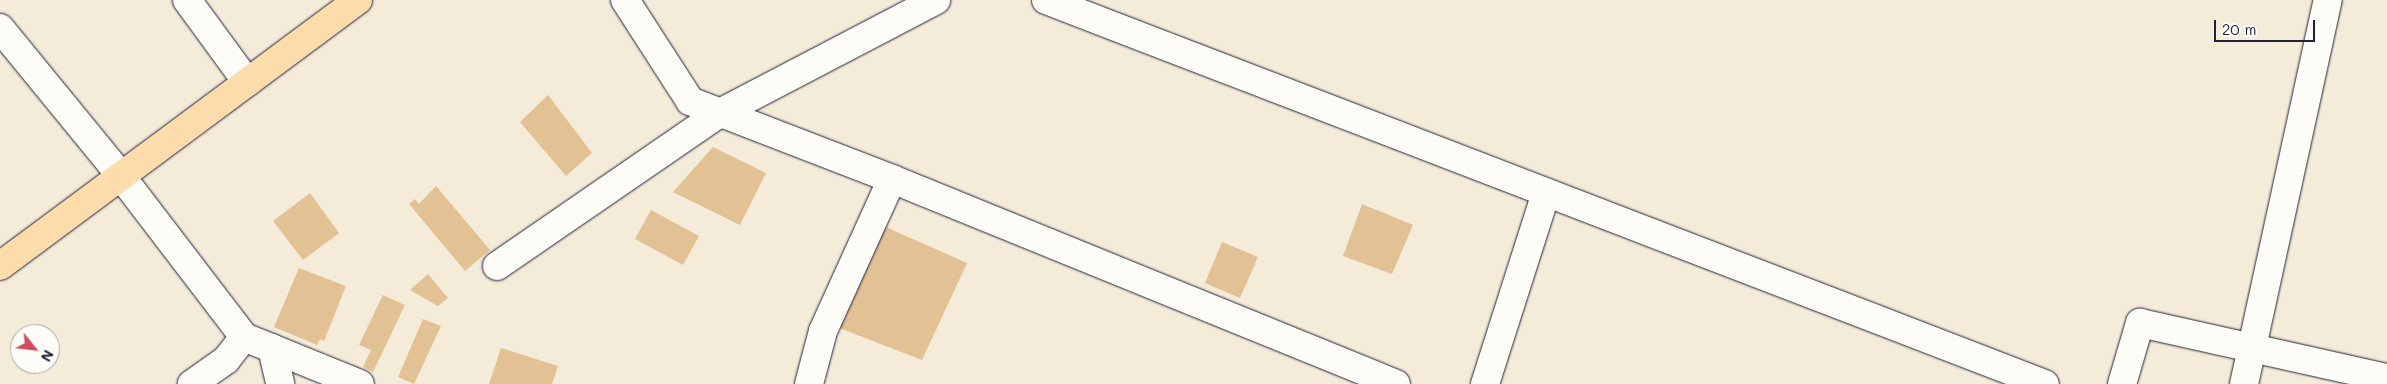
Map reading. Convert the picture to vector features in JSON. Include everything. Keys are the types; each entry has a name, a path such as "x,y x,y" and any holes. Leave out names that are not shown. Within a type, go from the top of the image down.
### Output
{"main road":[{"path":"0,266 358,0"}],"street":[{"path":"186,0 247,82"},
{"path":"624,0 690,102 892,179 1396,384"},
{"path":"497,266 720,113 936,0"},
{"path":"1046,0 2045,384"},
{"path":"2244,384 2328,0"},
{"path":"0,28 121,176 244,337 360,384"},
{"path":"809,384 824,331 892,179"},
{"path":"1485,384 1546,192"},
{"path":"2122,384 2140,323 2387,378"},
{"path":"192,384 226,360 244,337"},
{"path":"272,348 280,384"}],"building":[{"path":"548,95 592,153 566,176 520,122"},
{"path":"713,147 766,173 740,225 673,192"},
{"path":"436,186 490,250 465,271 409,204 415,199 419,204"},
{"path":"310,193 339,233 303,260 273,221"},
{"path":"1362,204 1413,225 1392,274 1343,256"},
{"path":"651,210 699,236 683,265 635,239"},
{"path":"879,224 967,263 922,360 834,326"},
{"path":"1222,242 1258,257 1240,298 1205,283"},
{"path":"299,268 346,286 324,341 320,339 317,345 274,327"},
{"path":"428,274 448,298 438,306 410,290"},
{"path":"383,295 405,305 373,372 363,367 371,350 359,345"},
{"path":"423,319 441,326 414,384 398,377"},
{"path":"501,348 558,366 552,384 489,384"}]}
